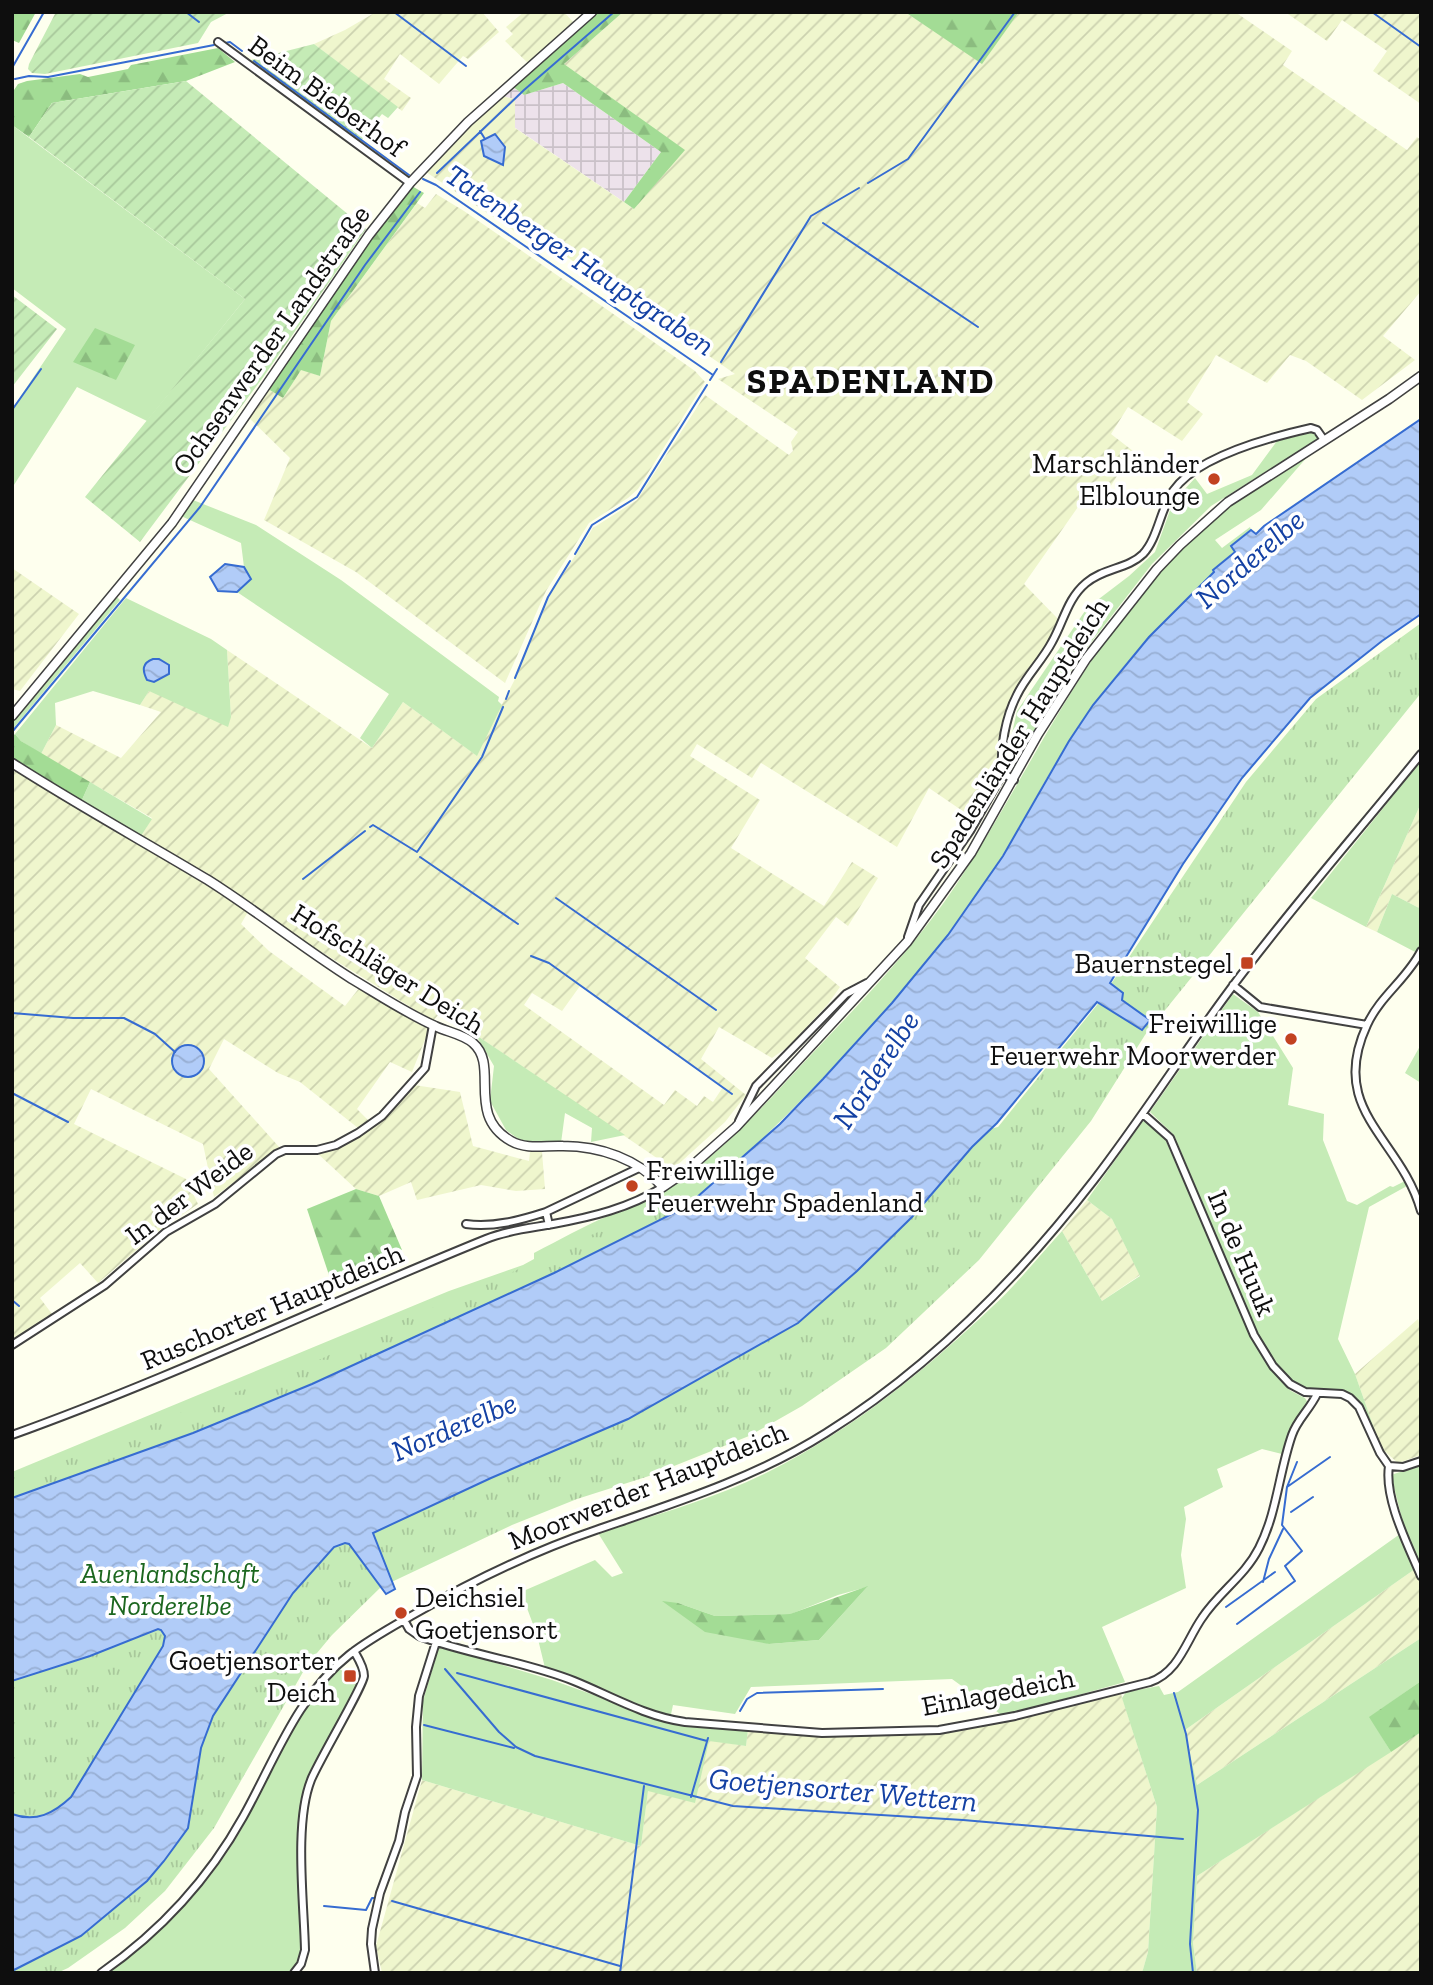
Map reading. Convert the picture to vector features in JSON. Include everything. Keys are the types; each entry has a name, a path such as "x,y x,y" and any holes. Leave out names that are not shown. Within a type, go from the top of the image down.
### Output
{"street":[{"name":"Ochsenwerder Landstraße","path":"12,716 172,523 369,235 410,183 468,122 592,12"},
{"name":"Beim Bieberhof","path":"218,42 410,183"},
{"name":"Spadenländer Hauptdeich","path":"663,1187 685,1172 736,1127 907,942 971,853 1038,734 1086,660 1157,569 1228,502 1421,376"},
{"path":"907,942 919,905 970,831 1003,773 1004,742 1017,695 1052,643 1074,595 1102,572 1136,560 1145,552 1173,490 1203,466 1230,452 1261,441 1311,428 1317,430 1324,440"},
{"name":"Moorwerder Hauptdeich","path":"101,1973 156,1930 201,1881 245,1814 296,1714 322,1681 354,1651 465,1586 527,1557 744,1476 794,1452 846,1420 908,1373 990,1300 1073,1207 1143,1114 1233,985 1421,754"},
{"name":"Hofschläger Deich","path":"12,763 208,881 350,977 433,1025 473,1042 480,1050 485,1074 484,1102 494,1125 509,1140 531,1147 594,1148 619,1156 663,1187"},
{"path":"1003,773 1014,779"},
{"path":"1421,951 1381,1000 1367,1025 1356,1055 1354,1070 1358,1094 1366,1114 1410,1185 1421,1210"},
{"name":"Spadenländer Hauptdeich","path":"736,1127 756,1086 846,994 872,981"},
{"path":"1233,985 1260,1007 1367,1025"},
{"name":"In der Weide","path":"12,1345 105,1285 166,1232 215,1204 276,1154 285,1150 317,1150 336,1144 382,1116 425,1068 433,1025"},
{"name":"In de Huuk","path":"1143,1114 1170,1138 1263,1351 1290,1384 1305,1392 1317,1394"},
{"path":"466,1224 496,1225 546,1212 639,1168"},
{"name":"Ruschorter Hauptdeich","path":"13,1434 318,1311 489,1237 524,1227 581,1219 628,1205 663,1187"},
{"path":"546,1212 549,1224"},
{"path":"1317,1394 1342,1394 1359,1406 1380,1454 1389,1466 1387,1475 1399,1522 1421,1576"},
{"name":"Einlagedeich","path":"404,1620 414,1633 436,1642 574,1681 625,1705 670,1720 801,1732 939,1730 1015,1716 1150,1682 1174,1667 1208,1609 1252,1560 1270,1520 1293,1432 1317,1394"},
{"path":"1389,1466 1403,1466 1421,1461"},
{"path":"375,1973 372,1929 380,1894 400,1842 405,1812 417,1776 416,1727 419,1696 436,1642"},
{"path":"293,1973 304,1956 302,1859 306,1795 313,1773 363,1680 363,1669 354,1651"}],"shaded area":[{"path":"563,83 661,152 624,202 514,127 515,99 501,96 512,86 524,95"}],"green space":[{"path":"12,12 36,12 19,43 12,40"},
{"path":"56,12 230,12 211,22 198,43 45,74 32,73 28,69 29,64"},
{"path":"376,12 482,12 499,32 468,59 463,56 439,84 400,54 384,79 411,98 402,111 314,44"},
{"path":"524,12 564,12 573,22 529,64 505,41 513,34 506,27"},
{"path":"598,12 623,12 564,64 685,150 634,209 624,202 661,152 563,83 524,95 512,86"},
{"path":"623,12 905,12 982,63 1019,12 1235,12 1292,51 1283,65 1407,150 1417,137 1421,140 1421,291 1383,336 1415,360 1362,400 1306,361 1290,355 1267,383 1216,355 1187,402 1203,414 1182,441 1128,407 1111,434 1133,451 1105,495 1092,487 1024,584 1059,620 1044,652 1023,681 1006,714 1000,758 967,814 929,788 897,847 761,763 752,778 697,744 690,756 760,800 731,848 824,906 852,862 878,878 848,926 836,917 805,958 840,987 789,1046 772,1058 719,1027 701,1059 746,1095 725,1122 673,1169 476,1035 440,1013 433,1021 141,836 152,818 41,754 56,725 121,758 161,712 140,705 149,691 231,717 227,650 372,748 403,702 476,755 514,681 551,593 593,528 637,500 705,395 789,455 793,451 791,442 798,432 718,379 735,374 524,227 516,232 423,170 501,96 515,99 515,128 634,209 684,150 564,64","holes":["580,986 723,1087 713,1102 704,1096 697,1106 675,1090 664,1105 524,1005 532,993 562,1011"]},
{"path":"905,12 1019,12 982,64"},
{"path":"1285,12 1421,12 1421,104 1373,71 1387,51 1342,20 1327,41"},
{"path":"314,44 398,107 388,118 382,114 360,142 251,60"},
{"path":"218,48 235,62 186,81 52,103 29,137 12,125 12,93 18,84 80,74 88,77 128,69 131,65"},
{"path":"186,81 366,229 264,376 140,542 85,497 245,299 29,137 52,103"},
{"path":"12,125 245,299 147,421 77,387 12,488 12,409 66,329 12,288"},
{"path":"410,185 424,193 331,321 320,376 301,370 283,398 268,389"},
{"path":"436,194 638,331 695,371 705,382 638,489 589,523 546,591 505,683 356,572 264,520 290,458 248,417 268,389 283,398 301,369 320,376 331,321 417,203 425,208"},
{"path":"12,295 57,329 12,387"},
{"path":"95,328 135,345 116,380 73,362"},
{"path":"1317,431 1321,437 1211,506 1152,564 1079,658 1010,769 1010,742 1017,711 1087,608 1155,552 1173,502 1195,478 1207,494 1252,475 1277,441"},
{"path":"1308,456 1261,510 1215,540 1222,548 1250,527 1251,530 1231,546 1235,551 1213,570 1214,572 1155,631 1101,695 1069,741 977,896 922,967 803,1099 696,1198 12,1498 12,1472 449,1291 523,1265 534,1259 534,1253 562,1238 660,1193 706,1161 742,1128 867,996 940,908 985,839 1096,654 1161,569 1226,510"},
{"path":"193,500 256,525 341,580 499,697 498,701 502,705 477,756 403,702 372,748 360,738 389,694 237,592 251,579 244,567 241,543 181,516"},
{"path":"12,568 79,614 20,691 12,689"},
{"path":"117,597 120,600 12,730 12,722"},
{"path":"126,598 211,639 227,650 231,717 228,727 149,691 140,705 93,691 55,703 56,725 41,754 15,734"},
{"name":"Auenlandschaft Norderelbe","path":"1421,623 1421,693 1145,1035 1091,1121 979,1260 886,1348 802,1406 749,1436 649,1476 577,1499 512,1525 381,1587 332,1635 307,1665 214,1828 165,1891 125,1928 68,1968 57,1973 12,1973 12,1478 84,1454 182,1412 304,1367 579,1240 685,1196 998,1127 1097,1005 1246,782 1316,699"},
{"path":"15,734 21,741 90,782 81,802 12,758 12,737"},
{"path":"1421,761 1421,803 1366,927 1311,898"},
{"path":"13,767 249,910 241,924 269,951 345,1006 360,987 430,1027 412,1072 390,1062 357,1109 369,1121 358,1128 300,1082 278,1073 224,1039 209,1069 280,1148 214,1197 203,1144 91,1089 74,1124 186,1179 198,1204 161,1229 98,1283 80,1263 40,1298 52,1314 12,1341"},
{"path":"90,782 152,819 141,836 81,802"},
{"path":"1421,803 1421,909 1392,894 1377,932 1366,927"},
{"path":"1392,894 1421,909 1421,941 1417,953 1377,932"},
{"path":"1233,994 1258,1012 1293,1068 1288,1105 1324,1114 1323,1140 1347,1201 1357,1205 1390,1186 1405,1181 1407,1186 1369,1207 1338,1339 1355,1374 1381,1448 1363,1405 1344,1391 1315,1390 1296,1385 1276,1364 1257,1333 1174,1135 1150,1112"},
{"path":"476,1035 625,1135 591,1142 592,1128 565,1113 561,1143 524,1143 506,1130 490,1101 494,1066"},
{"path":"1421,1047 1421,1083 1405,1073"},
{"path":"414,1085 460,1092 473,1146 529,1161 530,1152 542,1152 545,1189 516,1191 481,1185 417,1200 411,1182 379,1196 356,1189 317,1153 338,1147 360,1135 383,1117"},
{"path":"1143,1121 1154,1127 1166,1141 1251,1337 1270,1369 1291,1391 1305,1398 1308,1403 1294,1422 1282,1454 1262,1449 1217,1469 1223,1487 1184,1507 1186,1519 1181,1555 1186,1588 1102,1627 1125,1682 1003,1716 952,1679 751,1687 735,1714 673,1705 670,1719 545,1668 537,1635 521,1592 595,1560 612,1577 623,1573 598,1533 727,1490 768,1472 829,1437 915,1376 968,1330 1020,1279 1062,1231 1102,1301 1140,1276 1112,1219 1087,1200","holes":["867,1587 819,1640 769,1644 678,1603 715,1616 791,1614 838,1595"]},
{"path":"356,1189 379,1196 402,1250 330,1278 307,1209"},
{"path":"1087,1200 1112,1219 1140,1275 1102,1301 1062,1231"},
{"path":"1418,1319 1421,1329 1421,1455 1398,1463 1381,1448 1355,1374"},
{"path":"1421,1465 1421,1569 1405,1531 1391,1475"},
{"path":"1400,1534 1415,1569 1185,1730 1197,1785 1421,1638 1421,1681 1370,1717 1391,1752 1197,1876 1193,1943 1197,1973 1142,1973 1148,1952 1157,1807 1122,1698 1126,1692 1159,1686 1164,1695 1178,1692"},
{"path":"1415,1569 1421,1584 1421,1638 1197,1785 1185,1730"},
{"path":"868,1586 819,1640 769,1644 705,1632 662,1601 678,1603 715,1616 790,1614"},
{"path":"439,1646 552,1680 669,1722 748,1730 746,1746 709,1741 695,1803 648,1791 641,1846 422,1780 423,1701"},
{"path":"339,1669 361,1680 306,1783 302,1807 302,1949 296,1967 286,1973 109,1973 150,1940 204,1884 234,1842 297,1720 323,1685"},
{"path":"1421,1681 1421,1732 1391,1752 1369,1717"},
{"path":"1120,1691 1157,1807 1148,1952 1142,1973 382,1973 376,1946 422,1780 641,1846 648,1790 709,1740 746,1746 748,1730 801,1735 940,1731"},
{"path":"1421,1732 1421,1973 1197,1973 1193,1943 1197,1876"}],"water":[{"path":"495,134 505,147 503,165 484,156 481,141"},
{"name":"Norderelbe","path":"1421,419 1421,614 1310,698 1242,778 1183,864 1110,983 1123,993 1122,1000 1150,1020 1142,1030 1097,1002 997,1123 972,1147 912,1217 798,1323 628,1419 373,1533 395,1589 386,1594 349,1544 334,1547 293,1593 213,1716 201,1748 188,1828 164,1861 147,1881 81,1936 12,1971 12,1814 21,1817 44,1815 71,1797 163,1646 165,1636 158,1629 90,1656 12,1681 12,1498 193,1433 312,1384 554,1273 676,1212 696,1198 780,1124 892,1003 948,935 1003,856 1069,741 1093,705 1149,637 1214,572 1213,570 1235,552 1231,546 1251,530 1256,534"},
{"path":"225,564 244,567 251,579 237,592 218,591 210,577"},
{"path":"153,659 159,659 169,665 169,674 154,682 147,680 144,670 145,665"},
{"path":"188,1045 199,1050 204,1061 199,1072 188,1077 177,1072 172,1061 177,1050"}],"waterway":[{"path":"12,68 44,12"},
{"path":"186,12 199,22"},
{"path":"394,12 466,66"},
{"path":"437,173 524,90 614,12"},
{"path":"868,183 908,159 1015,12"},
{"path":"1372,12 1421,47"},
{"name":"Tatenberger Hauptgraben","path":"225,43 230,42 242,51"},
{"name":"Tatenberger Hauptgraben","path":"15,79 29,76 48,77 214,45"},
{"name":"Tatenberger Hauptgraben","path":"254,61 409,175"},
{"path":"480,131 485,139"},
{"name":"Tatenberger Hauptgraben","path":"423,179 436,185 713,375"},
{"path":"721,362 811,216 859,188"},
{"path":"12,732 200,507 365,265 420,192"},
{"path":"823,223 978,327"},
{"path":"12,410 41,369"},
{"name":"Tatenberger Hauptgraben","path":"710,380 717,369"},
{"path":"575,554 592,525 637,497 707,385"},
{"path":"515,678 548,597 570,561"},
{"path":"506,699 509,691"},
{"path":"370,827 373,825 417,852 482,757 503,707"},
{"path":"303,879 365,831"},
{"path":"420,857 518,924"},
{"path":"556,898 716,1010"},
{"path":"531,956 549,963 732,1094"},
{"path":"12,1013 73,1018 124,1018 155,1034 175,1052"},
{"path":"12,1093 68,1122"},
{"path":"12,1300 19,1306"},
{"path":"1287,1487 1330,1457"},
{"path":"1237,1624 1295,1581 1285,1566 1302,1551 1282,1525 1287,1487 1297,1462"},
{"path":"1291,1512 1313,1497"},
{"path":"1263,1582 1269,1559 1283,1529"},
{"path":"1226,1607 1275,1572"},
{"name":"Goetjensorter Wettern","path":"445,1669 499,1732 516,1747 535,1756 733,1806 963,1820 1183,1839"},
{"path":"457,1673 707,1741"},
{"path":"740,1711 747,1699 757,1693 883,1689"},
{"path":"1174,1693 1186,1734 1198,1810 1190,1944 1193,1973"},
{"path":"424,1725 514,1748"},
{"path":"691,1797 708,1738"},
{"path":"620,1973 644,1786"},
{"path":"324,1906 366,1910 372,1898 375,1898"},
{"path":"392,1901 620,1966"}],"place":[{"name":"Marschländer Elblounge","path":"1214,479"},
{"name":"Bauernstegel","path":"1247,963"},
{"name":"Freiwillige Feuerwehr Moorwerder","path":"1291,1039"},
{"name":"Freiwillige Feuerwehr Spadenland","path":"632,1186"},
{"name":"Deichsiel Goetjensort","path":"401,1613"},
{"name":"Goetjensorter Deich","path":"350,1676"}],"district":[{"name":"SPADENLAND","path":"871,381"}]}
